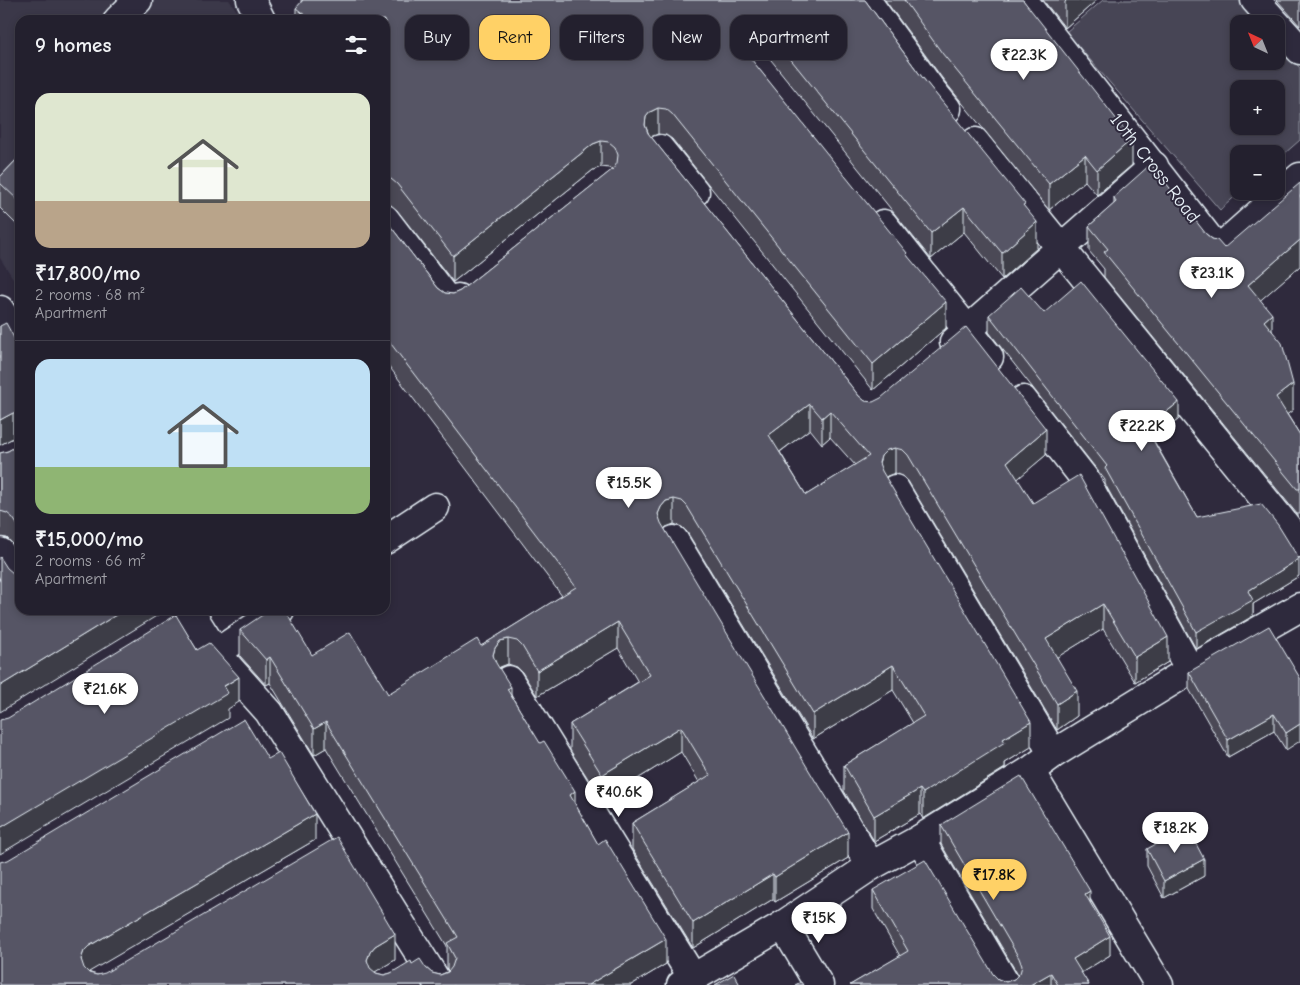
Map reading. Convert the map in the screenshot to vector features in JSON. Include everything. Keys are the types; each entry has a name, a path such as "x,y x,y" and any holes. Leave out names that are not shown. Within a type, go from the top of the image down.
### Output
{"street":[{"path":"123,15 138,0"},
{"path":"251,0 259,15"},
{"path":"866,0 930,88 1062,248 1300,544"},
{"name":"10th Cross Road","path":"1023,0 1218,250 1300,177"},
{"path":"1255,0 1300,50"},
{"path":"660,148 710,210"},
{"path":"938,355 1154,166"},
{"path":"869,207 1084,478 1190,670"},
{"path":"390,225 450,304 481,280"},
{"path":"0,310 15,333"},
{"path":"895,489 1053,754"},
{"path":"390,537 435,507"},
{"path":"674,540 872,866"},
{"path":"0,552 15,577"},
{"path":"509,680 687,981 783,925 872,866 1030,772 1053,754 1190,670 1300,606"},
{"path":"166,628 186,615"},
{"path":"192,615 216,653 269,712 339,844 424,960 439,985"},
{"path":"216,653 273,615"},
{"path":"244,727 269,712"},
{"path":"1030,772 1159,985"},
{"path":"920,839 1006,985"},
{"path":"783,925 819,985"},
{"path":"399,975 424,960"}],"shaded area":[{"path":"0,0 229,0 240,15 15,15 15,281 0,258"},
{"path":"1103,0 1241,0 1254,15 1230,15 1230,70 1285,70 1285,51 1300,68 1300,140 1285,153 1285,145 1230,145 1231,200 1220,210 1066,32"}],"building":[{"path":"303,0 865,0 918,72 1025,204 1023,205 1037,222 1002,253 964,207 931,233 791,60 847,60 847,15 730,15 730,60 752,60 946,302 873,364 672,114 666,109 658,108 650,112 646,117 645,125 648,133 859,396 865,401 873,402 881,398 966,327 1046,429 1007,462 1033,503 1079,475 1168,637 1135,657 1103,604 1046,639 1077,691 1057,704 908,455 903,450 895,448 887,450 881,456 879,463 882,471 1031,722 1003,739 1005,742 923,793 920,789 874,816 844,765 924,716 893,665 813,714 687,506 682,501 674,499 666,501 658,514 661,523 848,832 775,877 773,874 693,923 632,823 710,775 681,727 602,775 570,724 650,675 618,622 537,671 522,646 517,641 508,639 500,641 493,655 511,687 507,689 540,743 544,741 575,791 570,795 598,844 605,839 666,939 588,985 0,985 0,862 8,860 244,719 268,759 279,753 315,814 89,946 84,951 81,959 84,968 89,973 97,975 105,973 337,837 395,934 375,946 370,952 367,960 370,968 376,973 384,975 411,961 412,964 420,959 432,973 440,975 448,972 452,967 455,958 447,943 458,937 326,722 314,729 270,657 266,660 240,630 262,615 288,615 312,655 350,632 388,694 477,639 481,646 576,587 390,343 390,226 438,288 445,293 453,294 460,291 613,169 617,163 618,155 615,147 609,142 601,141 593,144 453,256 397,184 390,179 390,15 305,15 296,8","holes":["810,404 822,418 830,411 869,456 806,495 769,435"]},
{"path":"904,0 1023,0 1132,139 1097,170 1085,155 1049,184 942,53"},
{"path":"15,161 15,197 0,183 0,177"},
{"path":"1151,164 1206,234 1212,239 1217,240 1224,248 1280,200 1285,200 1285,196 1300,183 1300,240 1248,285 1272,314 1264,321 1282,343 1293,384 1276,397 1300,435 1300,489 1297,489 1104,252 1108,249 1089,226 1116,202 1114,197"},
{"path":"1081,281 1179,402 1146,428 1197,517 1261,504 1278,525 1299,559 1248,591 1253,600 1196,632 1105,468 1107,466 989,315 1021,287 1044,313"},
{"path":"6,323 15,340 15,413 0,420 0,326"},
{"path":"15,447 15,521 7,513 0,511 0,453"},
{"path":"0,557 7,568 15,574 15,615 116,615 0,686"},
{"path":"176,615 197,650 209,643 239,677 224,686 228,693 0,828 0,720 8,718"},
{"path":"1269,626 1300,678 1300,724 1286,733 1274,714 1228,740 1189,672"},
{"path":"1021,776 1090,891 1085,894 1110,936 1073,959 1089,985 1058,985 1051,973 1030,985 850,985 908,951 873,890 925,860 993,974 998,979 1006,982 1014,979 1020,973 1022,966 1019,958 941,825"},
{"path":"1187,827 1204,859 1164,881 1147,849"},
{"path":"734,974 740,985 715,985"}]}
